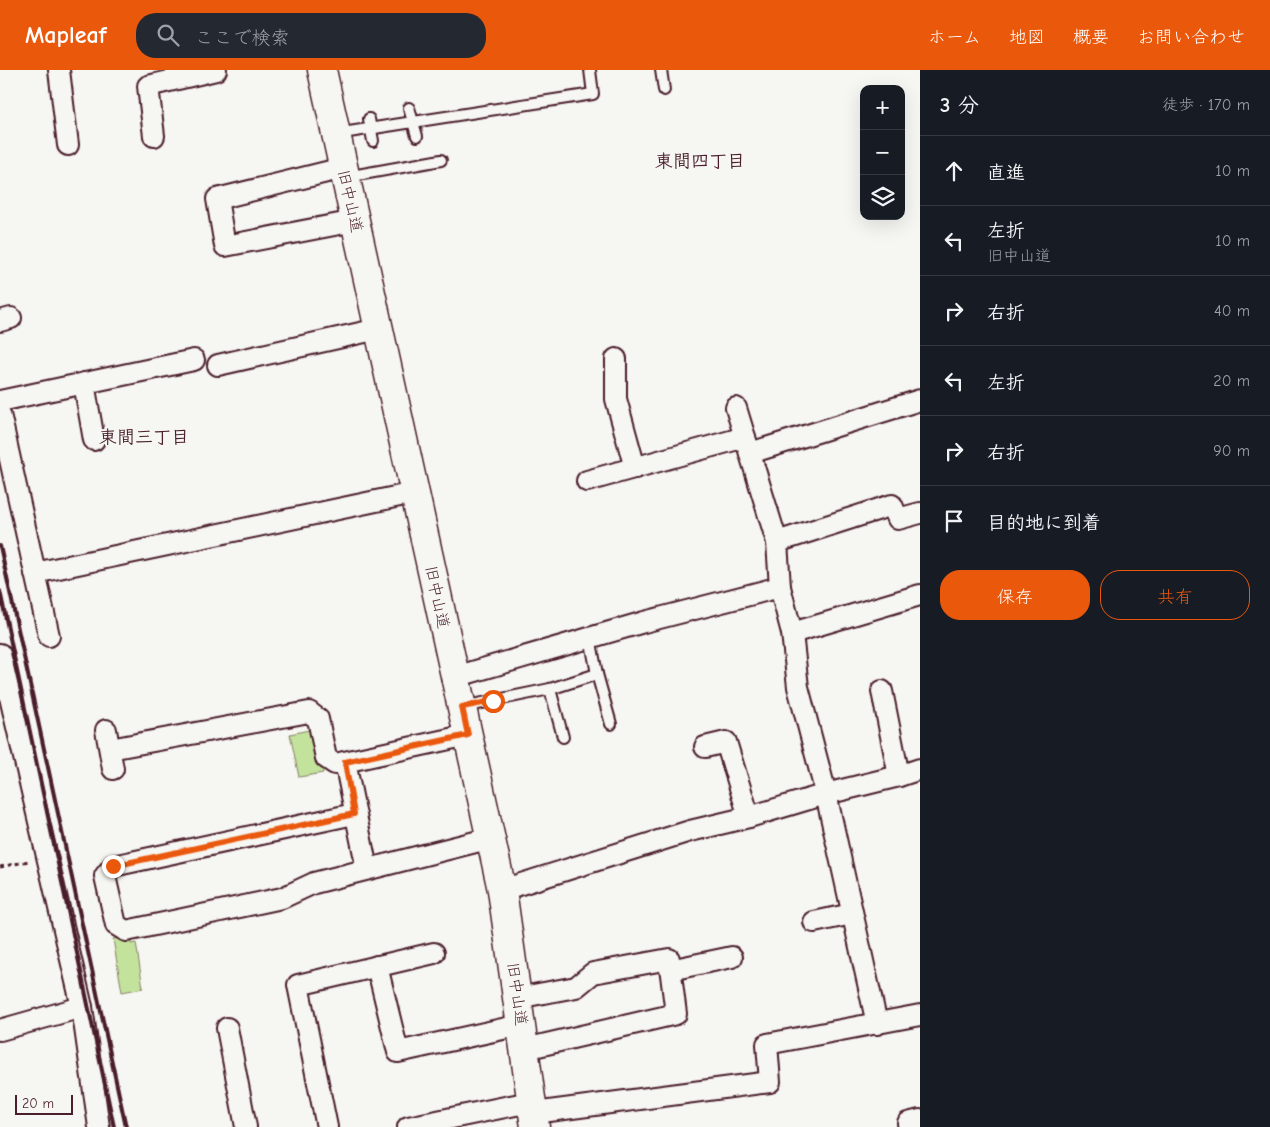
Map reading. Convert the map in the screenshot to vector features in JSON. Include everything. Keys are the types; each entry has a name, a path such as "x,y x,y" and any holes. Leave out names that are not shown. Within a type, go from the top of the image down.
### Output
{"main road":[{"name":"旧中山道","path":"322,70 502,890 535,1120"}],"street":[{"path":"59,70 68,145"},
{"path":"154,136 148,86 216,70"},
{"path":"344,172 217,199 225,246 355,221"},
{"path":"218,365 378,329"},
{"path":"616,359 616,399 635,468"},
{"path":"0,401 194,360"},
{"path":"84,383 94,440"},
{"path":"587,481 635,468 748,445 920,400"},
{"path":"736,408 777,542 780,588 792,633 798,687 826,794 876,1024"},
{"path":"0,414 48,636"},
{"path":"35,573 414,493"},
{"path":"777,542 892,505 898,519 920,513"},
{"path":"455,677 644,622 780,588"},
{"path":"792,633 920,595"},
{"path":"0,654 6,713 47,856 82,1007 97,1126"},
{"path":"882,691 899,776"},
{"path":"113,769 108,740 309,712 318,719 326,758 335,764 468,735"},
{"path":"704,747 726,742 749,817"},
{"path":"345,762 354,814 367,869"},
{"path":"502,890 624,850 920,769"},
{"path":"354,814 113,866 105,876 116,925 126,931 282,898 314,883 491,838"},
{"path":"814,922 852,914"},
{"path":"327,1127 298,985 434,953"},
{"path":"670,970 732,957"},
{"path":"376,966 398,1052 523,1037 676,1014 669,959 593,973 576,988 517,998"},
{"path":"0,1030 82,1007"},
{"path":"408,1127 520,1104 535,1120 770,1082 767,1044 920,1015"},
{"path":"228,1028 246,1127"}],"lane":[{"path":"335,134 370,124 413,123 593,94 590,70"},
{"path":"661,70 664,90"},
{"path":"409,108 417,136"},
{"path":"370,124 373,141"},
{"path":"344,172 441,160"},
{"path":"590,637 597,674 611,724"},
{"path":"462,707 550,689 597,674"},
{"path":"550,689 563,737"}],"path":[{"path":"0,867 47,856"}],"green space":[{"path":"314,729 323,773 299,777 290,734"},
{"path":"129,937 131,944 136,943 143,988 122,992 113,939"}],"railway":[{"path":"0,546 126,1127"},
{"path":"0,591 114,1127"}],"district":[{"name":"東間四丁目","path":"700,161"},
{"name":"東間三丁目","path":"144,437"}],"route":[{"path":"113,866 354,814 345,762 468,735 462,707 493,701"}]}
